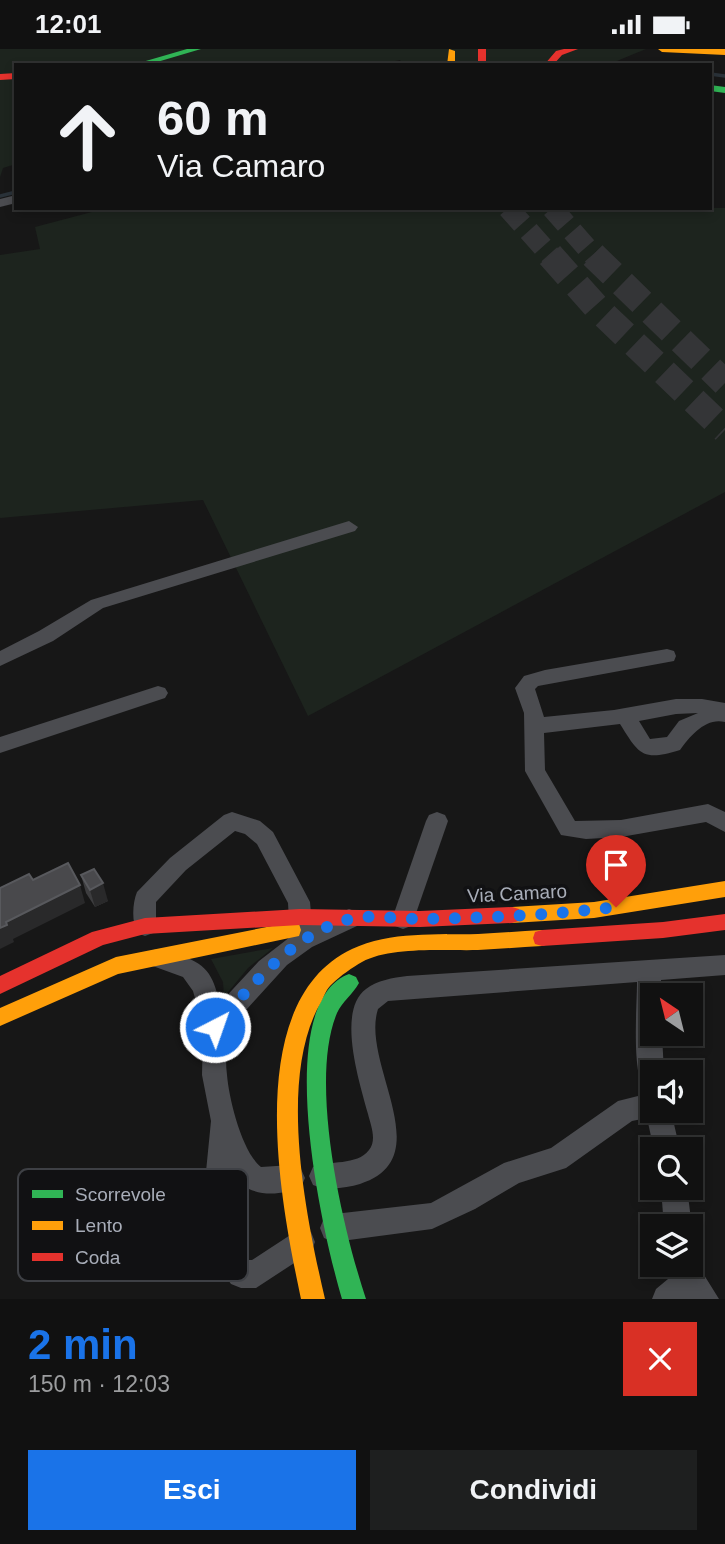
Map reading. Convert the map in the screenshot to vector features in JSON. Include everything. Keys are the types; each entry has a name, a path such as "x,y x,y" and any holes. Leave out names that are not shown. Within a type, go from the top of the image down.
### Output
{"main road":[{"path":"144,63 198,49"},
{"path":"549,63 559,53 574,49"},
{"path":"662,49 725,52"},
{"name":"Via Camaro","path":"351,919 594,910 725,889"},
{"path":"313,1299 304,1264 293,1196 286,1132 289,1086 298,1027 308,997 334,968 359,954 401,946 640,931 725,922"},
{"path":"183,923 185,951"},
{"path":"0,985 99,938 145,926 183,923 301,929"},
{"path":"0,1017 104,969 301,929"},
{"path":"352,1293 332,1213 321,1132 319,1082 327,1013 341,990 363,974"}],"street":[{"path":"0,659 46,636 97,604 349,527"},
{"path":"667,656 530,681 525,688 534,713 535,772 569,829 586,831 623,828 708,813 725,823"},
{"path":"0,745 158,693"},
{"path":"534,726 625,716 662,708 703,706 724,712"},
{"path":"625,716 645,747 673,744 686,726 724,712"},
{"path":"145,926 145,899 178,864 232,821 251,828 265,838 299,902 301,929"},
{"path":"403,919 437,821"},
{"path":"215,1027 301,929 351,919"},
{"path":"154,957 174,962 196,973 207,995 215,1027 214,1075 223,1119 244,1169"},
{"path":"248,1173 257,1180 360,1171 380,1159 386,1144 386,1135 362,1025 367,1005 378,994 407,987 725,965"},
{"path":"649,972 650,1060"},
{"path":"248,1274 256,1274 307,1237 323,1230 413,1219 446,1211 513,1172 557,1159 619,1114 640,1108"},
{"path":"217,1169 223,1119"},
{"path":"666,1299 693,1281"}],"shaded area":[{"path":"0,49 646,49 612,63 402,63 400,60 386,63 14,63 14,165 3,168 0,177"},
{"path":"725,208 725,492 308,716 203,500 0,518 0,255 40,249 35,227 99,210"},
{"path":"273,948 248,968 224,997 223,982 211,959"}],"building":[{"path":"68,863 80,885 6,922 7,925 0,928 0,888 29,874 33,880"},
{"path":"94,869 103,883 90,890 81,875"}],"waterway":[{"path":"712,74 725,76"},
{"path":"0,196 14,192"}],"tunnel":[{"path":"510,210 551,256"},
{"path":"554,210 594,256"},
{"path":"550,255 599,310 725,430"},
{"path":"594,256 725,383"}],"traffic: fast":[{"path":"144,63 197,49"},
{"path":"712,88 725,90"},
{"path":"349,983 327,1013 320,1041 317,1076 318,1115 328,1197 354,1299"}],"traffic: slow":[{"path":"662,49 725,52"},
{"path":"451,51 451,63"},
{"path":"512,915 594,910 725,889"},
{"path":"0,1017 116,966 292,930"},
{"path":"313,1299 290,1164 288,1111 291,1060 303,1015 324,978 357,955 398,945 542,938"}],"traffic: jam":[{"path":"482,49 482,63"},
{"path":"550,63 559,53 574,49"},
{"path":"0,77 14,76"},
{"path":"0,985 99,938 145,926 300,917 420,919 512,915"},
{"path":"542,938 663,930 725,922"}],"route":[{"path":"215,1027 260,975 302,941 351,919 535,914 616,907"}]}
